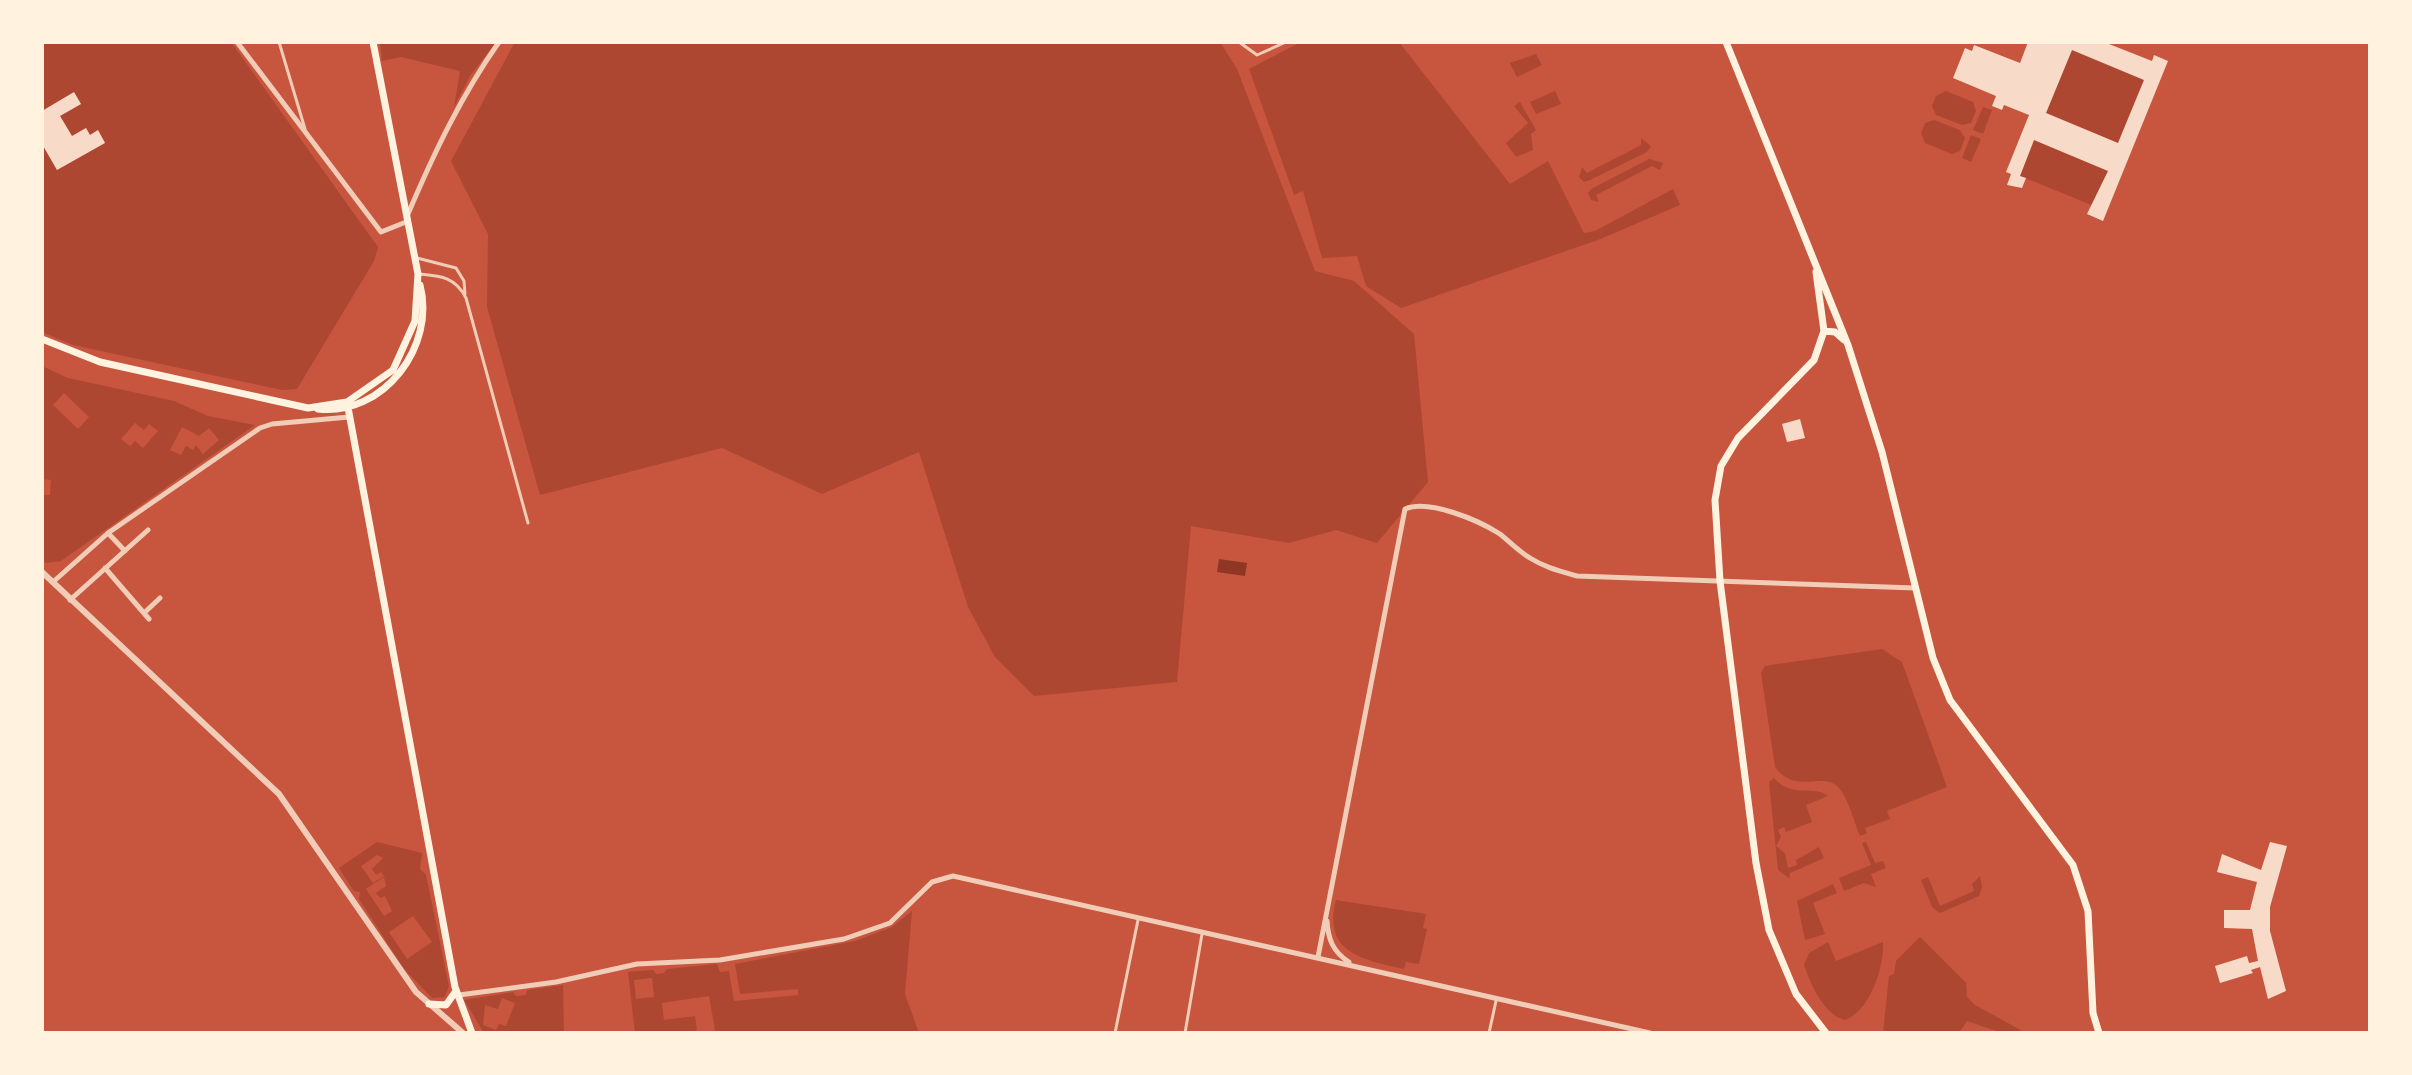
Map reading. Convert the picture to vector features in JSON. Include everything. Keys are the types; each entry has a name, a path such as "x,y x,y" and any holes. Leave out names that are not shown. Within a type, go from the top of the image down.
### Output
{"main road":[{"path":"42,339 100,362 308,408 347,405 380,393 402,371 413,353 423,320 423,296 373,42"},
{"path":"1726,42 1848,345 1882,452 1933,658 1950,700 2073,865 2088,911 2093,1013 2099,1033"},
{"path":"1814,258 1824,331 1807,369 1738,438 1721,466 1715,500 1720,581 1756,863 1769,930 1796,994 1826,1033"},
{"path":"1824,331 1835,332 1848,345"},
{"path":"347,405 434,856 457,993 472,1033"},
{"path":"429,1004 446,1005 457,993"}],"street":[{"path":"237,42 381,232 406,221 440,139 472,80 499,42"},
{"path":"53,582 108,533 260,428 272,424 349,417"},
{"path":"1318,957 1405,509 1416,504 1434,506 1499,534 1551,569 1577,576 1915,588"},
{"path":"70,600 148,530"},
{"path":"108,533 125,551"},
{"path":"105,568 149,619"},
{"path":"42,572 279,794 395,963 429,1004 463,1033"},
{"path":"144,613 160,598"},
{"path":"457,993 556,982 637,964 720,960 844,939 890,923 932,882 953,876 1138,920 1353,965 1496,1001 1650,1033"},
{"path":"1327,912 1328,937 1339,956 1353,965"}],"lane":[{"path":"279,42 307,136"},
{"path":"1239,42 1257,55 1286,42"},
{"path":"414,258 456,268 464,281 466,298 528,523"},
{"path":"418,274 445,277 460,286 466,298"},
{"path":"1115,1033 1138,920"},
{"path":"1185,1033 1202,934"},
{"path":"1489,1033 1496,1001"}],"shaded area":[{"path":"42,42 231,42 378,247 374,261 297,389 282,390 73,345 42,332 42,144 57,170 105,142 98,131 90,135 86,128 72,136 60,116 81,104 74,93 42,111"},
{"path":"380,42 496,42 470,76 454,107 460,71 401,57 382,61"},
{"path":"515,42 1220,42 1237,69 1315,271 1354,281 1414,334 1428,482 1377,543 1336,530 1289,543 1191,526 1177,682 1034,696 995,657 968,607 919,452 822,494 722,448 540,495 487,307 488,234 451,161"},
{"path":"1301,42 1399,42 1510,184 1548,161 1584,233 1595,231 1673,189 1680,205 1598,240 1401,308 1366,286 1357,256 1322,258 1303,191 1294,195 1249,69"},
{"path":"2072,50 2144,80 2118,143 2046,113"},
{"path":"1536,54 1542,65 1517,77 1510,63"},
{"path":"1555,91 1561,104 1536,114 1530,102"},
{"path":"1946,91 1973,102 1976,111 1971,123 1962,125 1936,115 1932,106 1936,96"},
{"path":"1520,102 1536,130 1531,134 1533,150 1516,157 1506,143 1528,123 1514,106"},
{"path":"1983,107 1992,110 1983,134 1973,130"},
{"path":"1934,120 1960,130 1965,138 1960,151 1952,154 1925,143 1921,133 1925,123"},
{"path":"1971,135 1981,139 1971,162 1962,158"},
{"path":"1641,138 1651,146 1647,152 1590,180 1584,182 1579,177 1582,167 1587,173 1641,145"},
{"path":"2034,140 2108,171 2094,206 2020,176"},
{"path":"1649,159 1663,163 1660,170 1652,166 1596,195 1599,202 1591,200 1588,193 1591,189"},
{"path":"42,366 68,378 174,401 208,416 255,425 61,561 46,563 42,560 42,495 50,495 51,480 42,479","holes":["64,393 89,417 78,429 53,405","135,423 144,430 149,424 158,431 143,448 135,441 130,446 121,439","182,427 199,436 209,428 219,440 203,454 196,445 193,450 186,446 181,455 170,450"]},
{"path":"1219,559 1247,563 1245,576 1217,572"},
{"path":"1882,649 1902,662 1947,787 1887,811 1890,819 1865,828 1867,833 1860,836 1843,793 1833,783 1792,780 1775,767 1761,673 1765,666"},
{"path":"1774,778 1788,788 1816,791 1828,796 1806,805 1812,822 1786,832 1784,827 1778,830 1781,837 1776,846 1785,853 1788,868 1797,865 1796,860 1819,847 1824,858 1790,873 1789,878 1778,870 1769,782"},
{"path":"377,842 422,853 420,869 426,875 449,986 445,997 432,998 404,969 359,899 360,892 354,891 339,868","holes":["377,855 383,858 372,869 376,875 381,872 384,876 373,883 361,866","384,877 386,886 376,893 380,898 385,896 392,911 384,916 366,889","413,916 432,942 407,959 389,932"]},
{"path":"1866,842 1875,863 1883,861 1886,868 1871,874 1876,887 1864,883 1844,891 1839,878 1871,865 1862,843"},
{"path":"1980,876 1982,887 1979,896 1940,913 1932,907 1921,880 1928,877 1940,906 1974,891 1972,884"},
{"path":"1833,884 1837,893 1813,903 1825,934 1805,940 1797,901"},
{"path":"1336,900 1426,914 1423,928 1427,929 1419,964 1406,962 1404,969 1374,962 1349,951 1335,931 1333,918"},
{"path":"912,911 905,994 919,1033 708,1033 715,1030 709,996 662,1003 664,1020 695,1016 697,1030 690,1033 635,1033 628,972 653,970 656,974 664,973 667,969 717,964 720,972 729,971 734,1001 798,995 798,989 740,994 735,964 855,941 892,927","holes":["652,978 654,997 636,999 634,980"]},
{"path":"1920,937 1966,983 1967,997 1975,1005 2026,1033 2002,1033 1967,1021 1959,1033 1883,1033 1889,976 1894,974 1896,961"},
{"path":"1828,942 1836,961 1883,942 1878,975 1869,998 1845,1020 1825,1006 1804,965 1809,953"},
{"path":"563,985 564,1033 484,1033 464,1000 513,992 516,996 526,995 527,990","holes":["502,998 515,1003 506,1026 499,1024 496,1030 483,1025 485,1005 498,1009"]}],"building":[{"path":"2028,42 2104,42 2152,61 2154,55 2168,61 2103,221 2087,214 2108,171 2034,140 2020,176 2026,178 2022,188 2007,185 2011,174 2006,172 2029,115 2004,105 2002,110 1992,106 1996,96 1953,78 1965,48 1972,51 1974,45 2020,63","holes":["2072,50 2144,80 2118,143 2046,113"]},
{"path":"74,92 81,104 60,116 72,136 86,128 90,135 98,130 105,143 57,170 42,144 42,111"},
{"path":"1800,419 1805,438 1787,442 1782,424"},
{"path":"2270,842 2287,846 2270,907 2270,931 2286,991 2268,999 2260,967 2251,970 2253,973 2220,983 2215,966 2247,956 2249,963 2258,961 2252,929 2224,928 2224,910 2250,910 2257,882 2217,872 2222,854 2261,870"}]}
